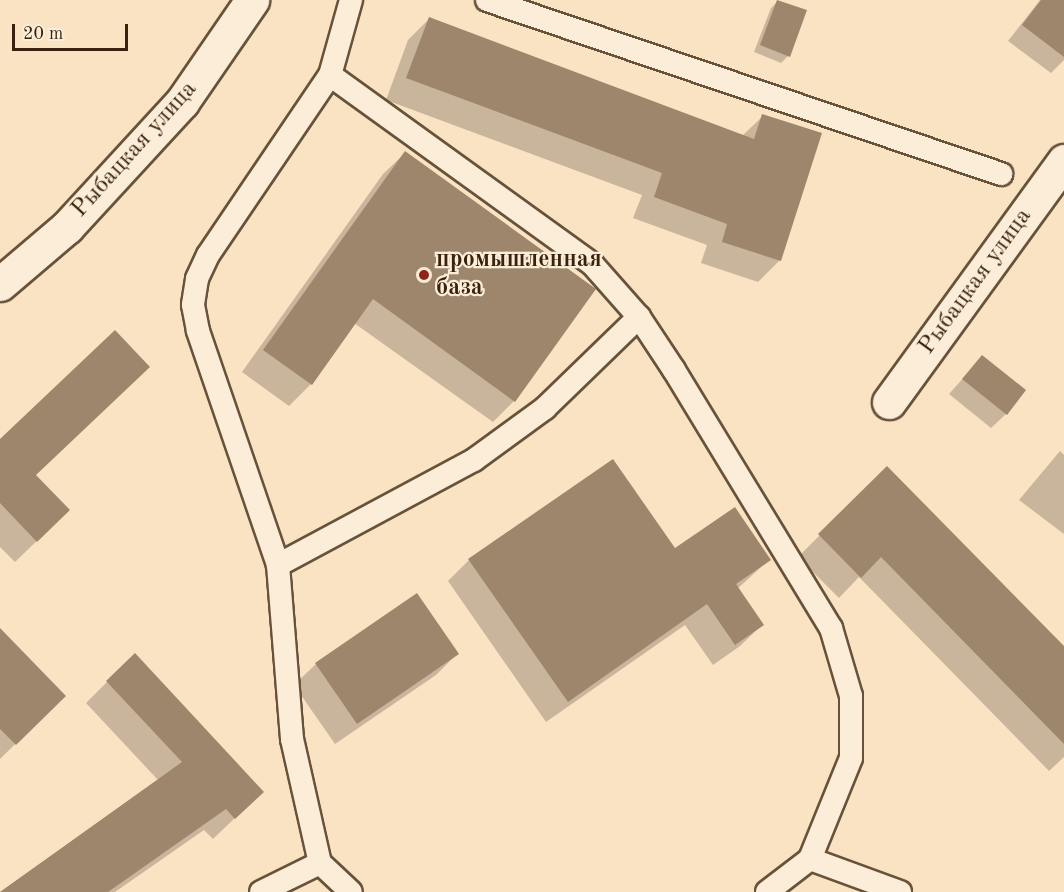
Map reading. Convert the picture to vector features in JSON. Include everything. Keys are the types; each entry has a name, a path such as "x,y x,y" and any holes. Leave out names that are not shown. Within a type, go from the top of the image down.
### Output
{"street":[{"name":"Рыбацкая улица","path":"0,284 67,226 182,102 252,0"},
{"name":"Рыбацкая улица","path":"889,402 1064,161"}],"lane":[{"path":"351,0 330,75 208,255 197,279 194,305 198,331 278,565 292,739 320,863 351,892"},
{"path":"487,0 1002,174"},
{"path":"330,75 593,265 639,317 831,628 851,696 851,758 810,859 767,892"},
{"path":"278,565 474,460 545,408 639,317"},
{"path":"810,859 900,892"},
{"path":"261,892 320,863"}],"building":[{"path":"777,0 807,10 790,57 760,45"},
{"path":"1041,0 1064,0 1064,57 1022,25"},
{"name":"промышленная база","path":"429,17 754,139 762,114 822,133 781,261 722,242 727,224 654,197 662,173 406,78"},
{"name":"промышленная база","path":"405,151 596,289 515,402 373,299 312,385 263,350"},
{"path":"115,330 150,367 36,475 70,510 37,542 0,503 0,439"},
{"path":"982,355 1026,390 1007,415 962,379"},
{"path":"613,459 675,548 735,507 771,560 736,584 764,625 735,645 707,604 568,702 468,559"},
{"path":"887,466 1064,646 1064,744 881,557 861,578 818,534"},
{"path":"417,593 459,654 357,724 315,663"},
{"path":"0,628 66,696 16,745 0,729"},
{"path":"135,653 264,792 235,819 226,809 108,892 0,892 182,762 106,681"}],"place":[{"name":"промышленная база","path":"424,275"}]}
